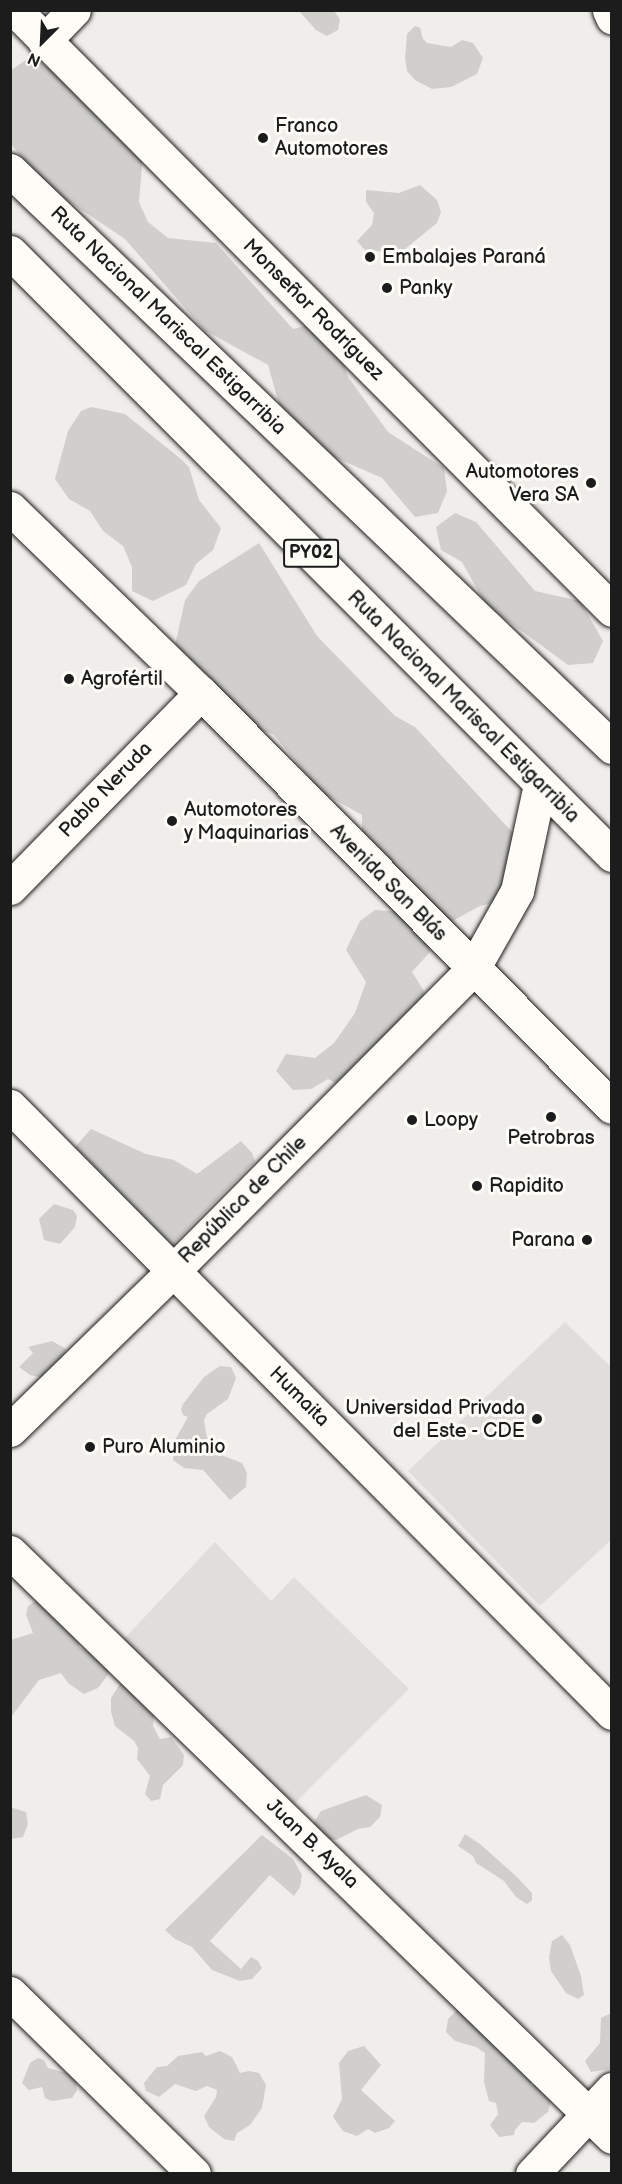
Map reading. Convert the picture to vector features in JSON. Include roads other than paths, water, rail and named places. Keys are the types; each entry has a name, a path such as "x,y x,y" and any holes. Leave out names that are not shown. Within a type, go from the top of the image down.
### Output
{"main road":[{"name":"Monseñor Rodríguez","path":"15,10 612,610"},
{"path":"44,41 74,10"},
{"path":"609,10 612,17"},
{"name":"Ruta Nacional Mariscal Estigarribia","path":"10,170 612,747"},
{"name":"Ruta Nacional Mariscal Estigarribia","path":"10,252 612,855"},
{"name":"Avenida San Blás","path":"10,508 201,693 612,1107"},
{"name":"Pablo Neruda","path":"10,888 201,693"},
{"name":"República de Chile","path":"10,1430 174,1270 473,969 517,891 540,785"},
{"name":"Humaita","path":"10,1106 612,1713"},
{"name":"Juan B. Ayala","path":"10,1552 612,2137"},
{"path":"10,1993 194,2174"},
{"path":"532,2174 612,2089"}],"place":[{"name":"Franco Automotores","path":"263,138"},
{"name":"Embalajes Paraná","path":"370,257"},
{"name":"Panky","path":"387,288"},
{"name":"Automotores Vera SA","path":"591,483"},
{"name":"Agrofértil","path":"69,679"},
{"name":"Automotores y Maquinarias","path":"172,821"},
{"name":"Petrobras","path":"551,1117"},
{"name":"Loopy","path":"412,1120"},
{"name":"Rapidito","path":"477,1186"},
{"name":"Parana","path":"587,1240"},
{"name":"Universidad Privada del Este - CDE","path":"537,1419"},
{"name":"Puro Aluminio","path":"90,1447"}]}
